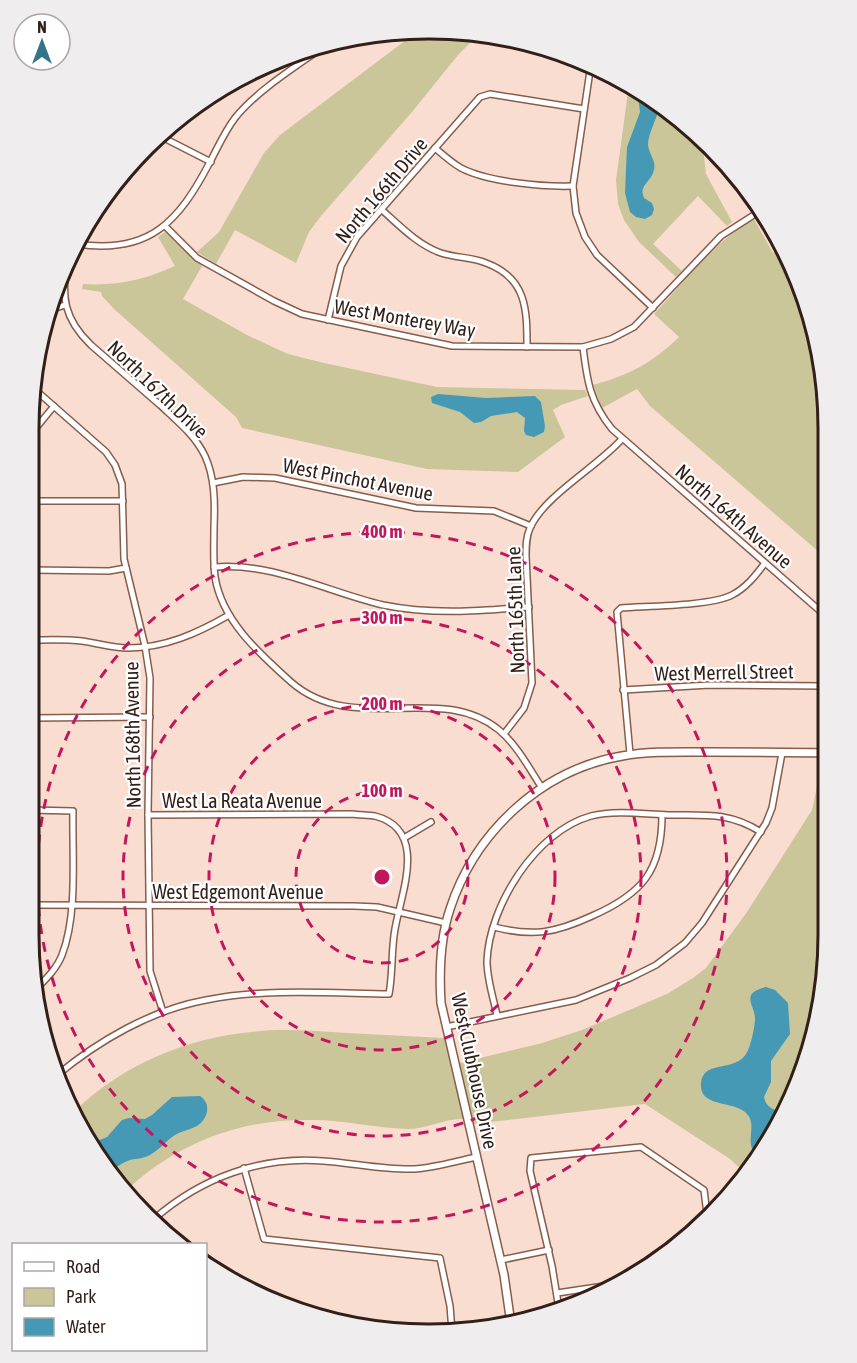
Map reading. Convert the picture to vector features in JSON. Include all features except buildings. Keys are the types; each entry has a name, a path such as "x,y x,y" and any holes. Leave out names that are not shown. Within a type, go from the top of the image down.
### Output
{"street":[{"path":"85,245 108,246 129,243 165,226 190,199 228,129 242,110 309,58"},
{"path":"590,74 573,186 576,213 592,249 653,308"},
{"name":"North 166th Drive","path":"328,320 336,282 347,253 357,237 480,97 484,95 585,109"},
{"path":"168,140 211,162"},
{"path":"435,148 461,168 476,174 547,185 573,186"},
{"path":"382,210 416,240 429,247 454,256 485,262 510,277 525,301 527,347"},
{"name":"West Monterey Way","path":"165,226 201,260 289,309 328,320 452,346 584,347 620,336 640,322 721,236 754,215"},
{"name":"North 167th Drive","path":"63,294 65,305 72,322 82,338 175,419 196,442 208,463 213,483 214,567 219,594 229,615"},
{"path":"59,307 65,305"},
{"path":"584,347 592,398 605,420 622,439"},
{"name":"North 168th Avenue","path":"41,394 111,459 120,478 123,501 123,551 146,646 150,678 148,815 150,971 163,1012"},
{"path":"39,424 54,406"},
{"name":"North 165th Lane","path":"504,734 520,714 530,692 533,674 526,556 527,538 531,526 544,508 606,456 622,439"},
{"name":"North 164th Avenue","path":"622,439 818,609"},
{"name":"West Pinchot Avenue","path":"213,483 243,477 275,477 416,508 494,511 531,526"},
{"path":"39,501 123,501"},
{"path":"630,754 617,612 621,608 713,601 730,596 745,586 765,563"},
{"path":"214,567 258,568 369,601 411,609 458,612 529,607"},
{"path":"39,570 104,571 126,568"},
{"path":"39,640 81,641 125,648 146,646 189,637 229,615 246,638 291,682 324,702 359,709 453,710 485,720 504,734 542,788"},
{"name":"West Merrell Street","path":"623,690 737,685 818,686"},
{"path":"39,718 150,717"},
{"name":"West Clubhouse Drive","path":"510,1316 501,1260 441,1003 440,972 446,923 462,879 486,839 518,806 542,788 587,765 630,754 657,752 818,753"},
{"path":"446,1026 576,1000 630,978 667,958 686,943 702,923 761,832 772,808 782,753"},
{"path":"39,810 73,811 70,928 62,956 50,976 42,983"},
{"name":"West La Reata Avenue","path":"148,815 351,814 376,817 393,825 404,838"},
{"path":"497,1015 488,971 488,952 494,927 507,894 523,868 544,845 568,827 581,819 597,815 662,814 726,817 742,821 761,832"},
{"path":"494,927 521,933 555,931 589,918 623,901 639,887 657,858 661,840 662,814"},
{"path":"64,1070 96,1045 163,1012 204,1000 284,992 389,994 395,929 408,856 404,838 431,822"},
{"name":"West Edgemont Avenue","path":"39,905 377,907 446,923"},
{"path":"558,1301 549,1250 530,1171 531,1158 641,1147 704,1190 706,1208"},
{"path":"159,1215 193,1191 244,1168 307,1160 415,1169 477,1157"},
{"path":"244,1168 264,1239 440,1258 451,1323"},
{"path":"501,1260 549,1250"},
{"path":"557,1293 592,1288"}],"green space":[{"path":"406,40 472,41 321,216 309,232 296,263 235,230 216,264 197,252 219,232 264,153 280,135"},
{"path":"628,94 666,119 704,153 706,174 732,222 727,226 698,196 653,244 682,271 676,277 639,242 624,220 618,204 616,180"},
{"path":"754,219 773,253 776,252 805,328 815,378 817,403 818,551 650,406 637,389 602,408 593,385 639,367 679,337 654,314 713,250 739,228"},
{"path":"165,232 202,266 183,299 247,335 288,354 437,387 585,390 588,396 553,410 565,437 518,472 427,469 242,428 236,417 114,309 101,292 82,289 83,284 130,281 175,266 158,237"},
{"path":"818,782 818,934 811,1010 797,1060 778,1107 740,1169 730,1159 645,1104 474,1124 464,1119 456,1119 408,1129 323,1120 261,1123 212,1137 189,1147 146,1173 132,1186 105,1151 79,1107 112,1081 155,1057 227,1035 287,1030 444,1038 451,1065 542,1043 582,1030 667,994 706,968 747,912 812,810"}],"water":[{"path":"639,101 657,113 648,145 654,169 643,190 644,198 652,203 654,209 652,215 645,219 636,217 630,212 625,193 627,147 640,112"},
{"path":"438,394 486,398 535,396 541,402 544,432 534,437 526,435 525,418 517,412 491,416 474,423 460,412 432,403 431,397"},
{"path":"766,987 775,990 788,1003 790,1034 771,1061 771,1082 764,1097 769,1106 776,1110 753,1150 749,1117 740,1109 706,1097 701,1085 707,1071 737,1062 748,1050 755,1022 750,1000 753,993"},
{"path":"200,1096 206,1103 206,1116 197,1126 175,1135 150,1155 127,1161 116,1167 98,1141 107,1137 122,1120 145,1119 172,1097"}]}
